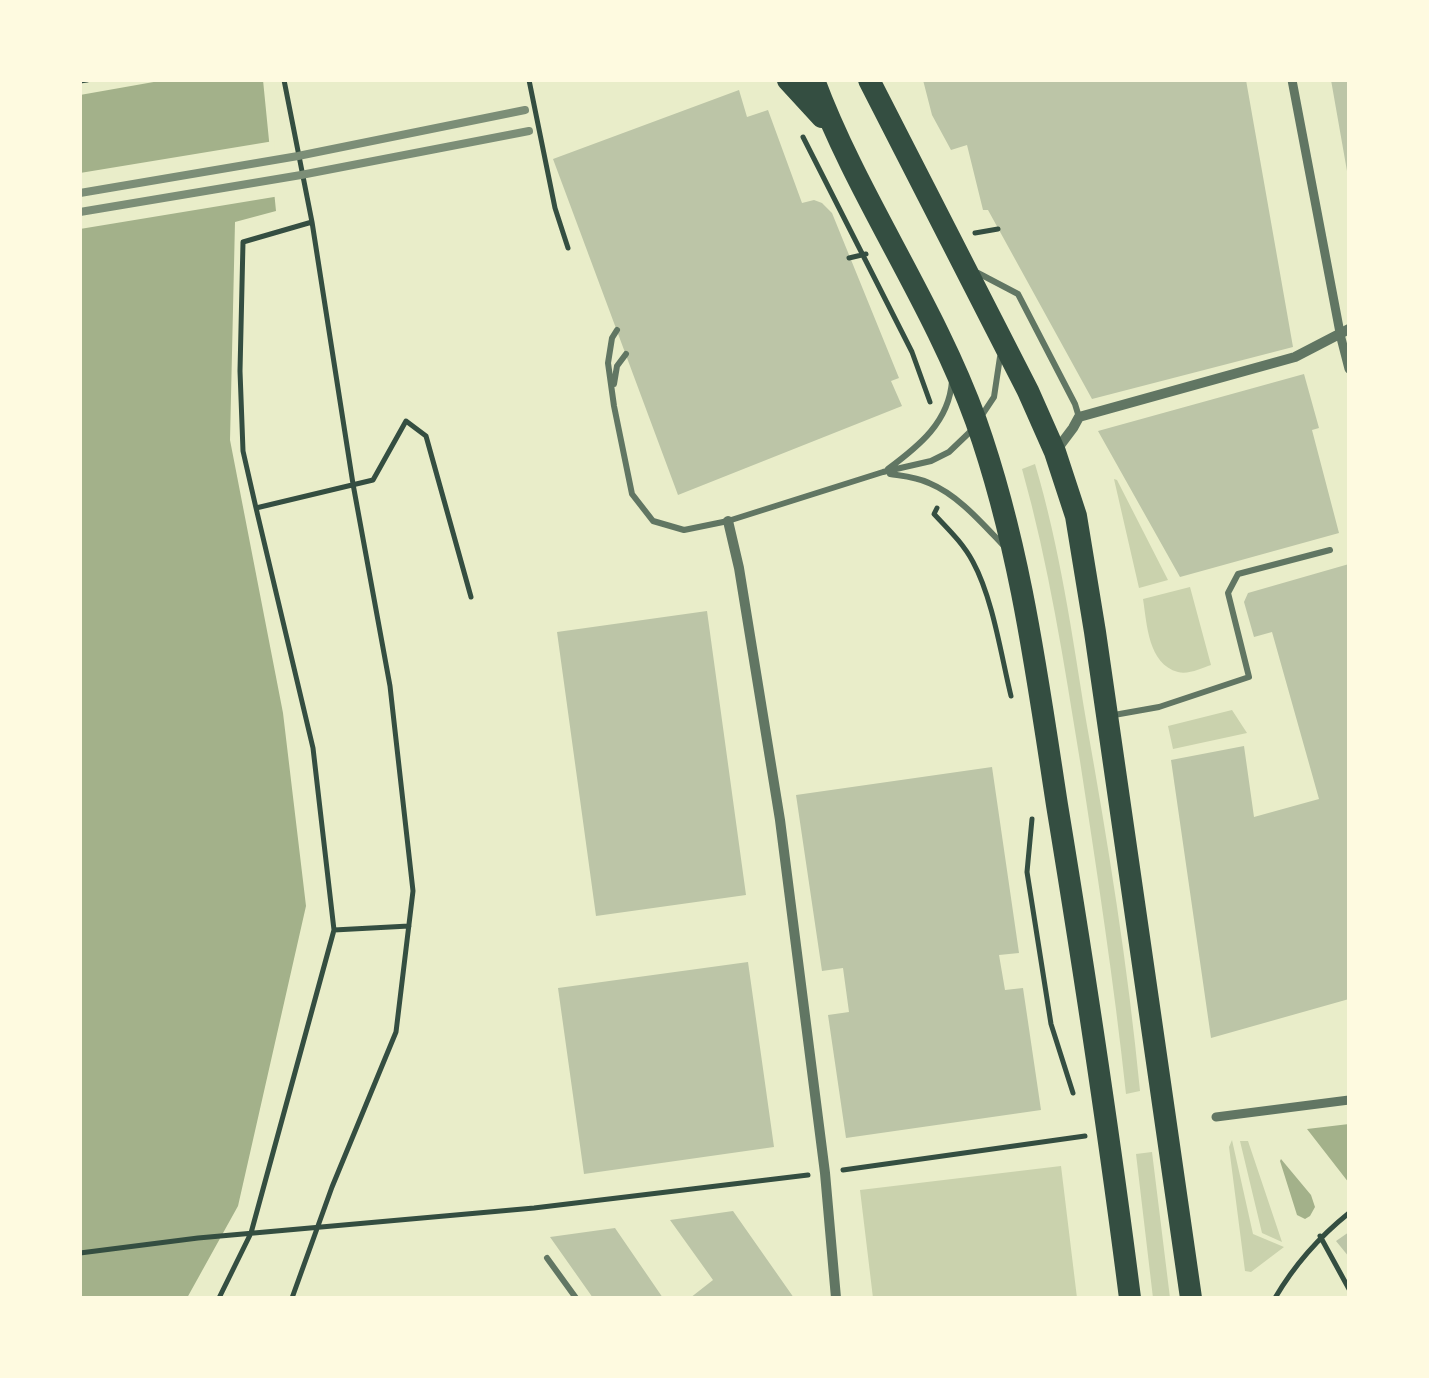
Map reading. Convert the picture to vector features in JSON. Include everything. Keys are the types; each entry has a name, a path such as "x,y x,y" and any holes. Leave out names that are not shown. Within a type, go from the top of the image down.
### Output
{"highway":[{"path":"788,80 831,127"},
{"path":"814,80 831,127 952,362 976,424 1016,559 1093,1029 1130,1298"},
{"path":"869,80 1056,452 1076,516 1191,1298"}],"street":[{"path":"1292,80 1349,369"},
{"path":"1056,452 1079,417 1295,357 1344,331"},
{"path":"728,521 780,820 825,1173 836,1298"},
{"path":"1216,1117 1349,1100"}],"lane":[{"path":"963,265 1018,294 1079,417"},
{"path":"617,330 608,364 632,494 653,521 684,530 728,521 949,452 965,438 994,397 1000,336"},
{"path":"614,409 614,378 626,354"},
{"path":"884,472 920,445 942,416 952,389 952,362"},
{"path":"884,472 931,483 973,514 1016,559"},
{"path":"1108,716 1158,707 1249,677 1228,593 1238,574 1330,550"},
{"path":"547,1258 576,1298"}],"path":[{"path":"284,80 312,222 353,484 390,686 413,891 396,1032 332,1187 292,1298"},
{"path":"529,80 555,208 568,248"},
{"path":"796,122 912,352 933,411"},
{"path":"218,1298 252,1233 334,930 313,748 243,451 240,371 244,242 312,222"},
{"path":"256,508 373,480 406,421 426,436 471,597"},
{"path":"934,514 961,543 984,585 1011,696"},
{"path":"1033,806 1027,872 1051,1024 1077,1107"},
{"path":"334,930 409,926"},
{"path":"1081,1122 1085,1136"},
{"path":"80,1253 198,1238 534,1208"},
{"path":"1275,1298 1320,1236 1349,1212"},
{"path":"1320,1236 1349,1289"}],"shaded area":[{"path":"80,80 263,80 276,211 235,222 230,440 283,713 306,906 238,1206 187,1298 80,1298"},
{"path":"1035,464 1065,591 1117,905 1140,1091 1126,1094 1068,688 1048,578 1022,469"},
{"path":"1114,479 1117,480 1168,580 1139,588"},
{"path":"1190,587 1211,665 1182,673 1168,668 1155,652 1143,599"},
{"path":"1232,710 1247,733 1173,749 1168,726"},
{"path":"1349,1124 1349,1183 1307,1129"},
{"path":"1232,1140 1253,1234 1284,1247 1251,1272 1245,1271 1229,1147"},
{"path":"1240,1141 1248,1141 1282,1242 1262,1233"},
{"path":"1152,1152 1170,1298 1153,1298 1136,1154"},
{"path":"1281,1159 1311,1195 1315,1207 1305,1219 1297,1215"},
{"path":"1061,1166 1077,1298 873,1298 860,1190"}],"pier":[{"path":"80,80 165,80 80,95"},
{"path":"274,141 280,196 80,229 80,173"}],"building":[{"path":"923,80 1246,80 1293,347 1092,399 988,210 983,210 967,145 951,150 932,115"},
{"path":"1331,80 1349,80 1349,171 1347,171"},
{"path":"739,90 747,117 768,110 802,203 814,200 832,213 899,378 891,381 902,406 678,495 553,159"},
{"path":"1304,374 1319,428 1312,430 1339,533 1180,577 1098,431"},
{"path":"1349,564 1349,999 1211,1038 1171,760 1244,746 1254,817 1319,799 1272,632 1254,637 1244,602 1248,593"},
{"path":"707,611 746,895 596,916 557,632"},
{"path":"992,767 1019,953 999,955 1005,990 1023,988 1041,1110 846,1138 828,1015 849,1012 843,968 822,971 796,795"},
{"path":"748,962 774,1147 584,1174 558,988"},
{"path":"733,1211 794,1298 690,1298 713,1280 670,1220"},
{"path":"615,1228 663,1298 593,1298 550,1237"},
{"path":"1349,1232 1349,1257 1336,1241"}],"railway":[{"path":"80,193 298,156 525,110"},
{"path":"80,212 529,131"}]}
